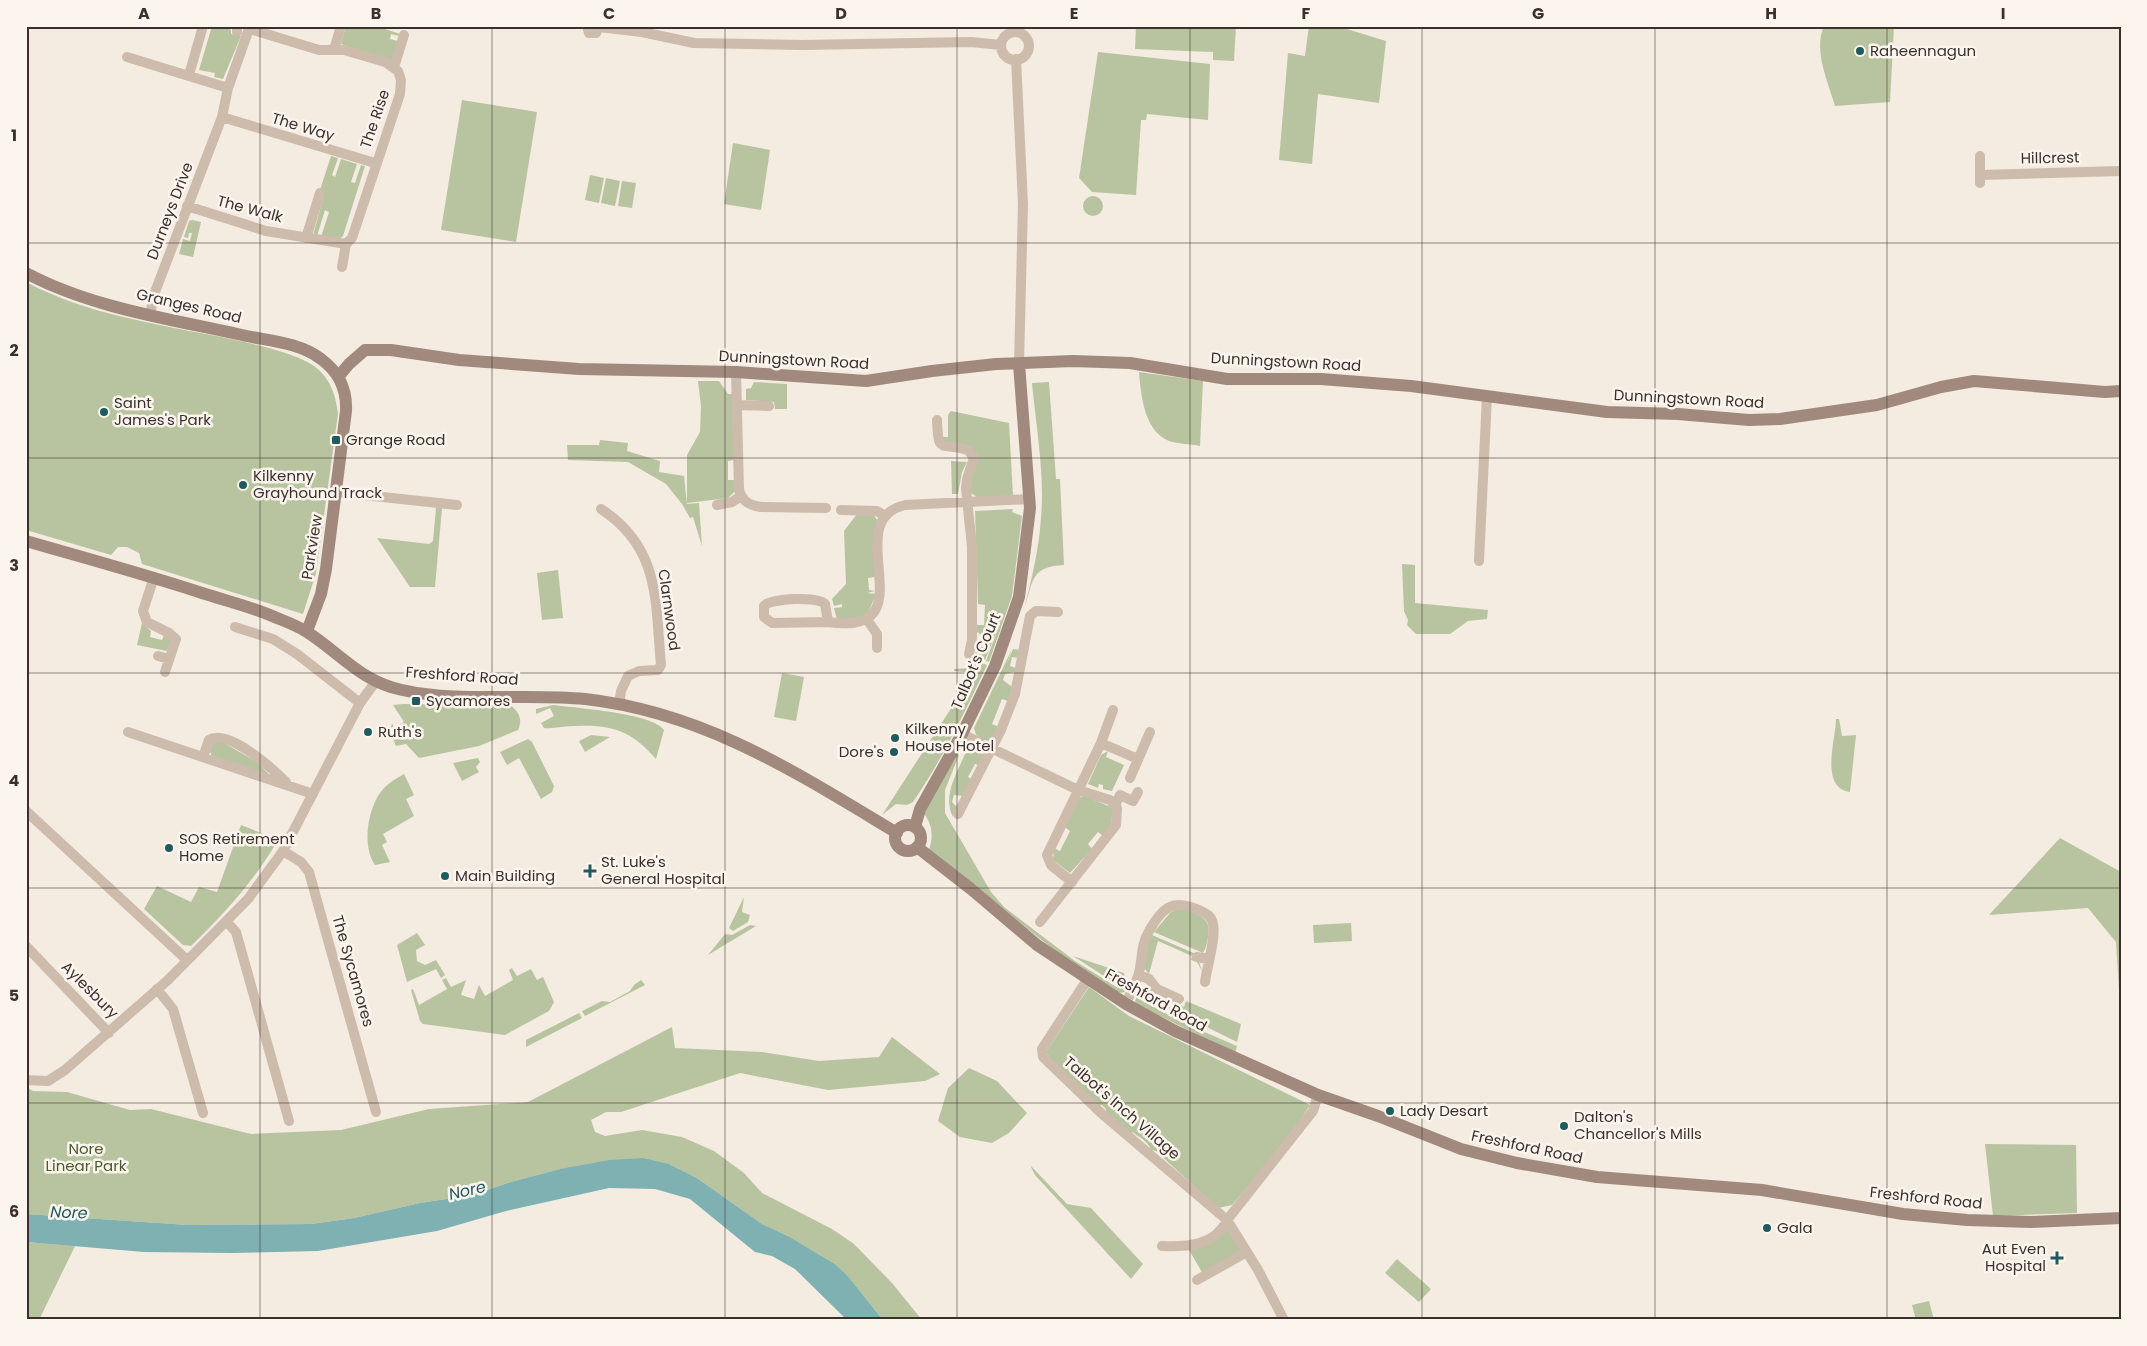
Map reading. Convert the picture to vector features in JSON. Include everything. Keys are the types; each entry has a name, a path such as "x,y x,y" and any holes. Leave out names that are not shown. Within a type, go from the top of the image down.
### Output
{"street":[{"path":"190,75 203,26"},
{"path":"334,50 341,26"},
{"path":"587,26 588,33 592,34 596,33 599,27 694,43 802,45 971,42 1001,46"},
{"path":"250,28 319,50 334,50 361,55 394,67 404,35"},
{"name":"Durneys Drive","path":"150,314 155,292 222,119 228,88 250,28"},
{"path":"1021,33 1026,37 1029,44 1028,51 1024,56 1016,59 1007,57 1001,46 1007,34 1021,33"},
{"path":"127,57 228,88"},
{"path":"1016,59 1023,204 1019,364"},
{"name":"The Rise","path":"342,268 346,244 352,238 371,182 375,163 400,94 402,80 394,67"},
{"name":"The Way","path":"222,119 375,163"},
{"name":"Hillcrest","path":"1980,156 1980,179 2121,171"},
{"path":"306,238 320,193"},
{"name":"The Walk","path":"187,206 240,225 346,244"},
{"name":"Granges Road","path":"26,273 69,293 150,314 290,345 321,358 338,376"},
{"name":"Dunningstown Road","path":"338,376 348,364 366,350 391,350 460,360 579,369 736,372 866,381 932,371 1073,361 1130,363 1227,378 1321,379 1411,386 1607,412 1678,414 1749,420 1780,419 1877,405 1941,387 1974,381 2105,392 2121,391"},
{"name":"Talbot's Court","path":"915,826 920,809 962,734 995,666 1012,622 1019,597 1026,551 1030,499 1019,364"},
{"path":"736,372 739,490 741,496 752,506 826,508"},
{"name":"Parkview","path":"307,631 320,594 326,569 336,492 346,398 338,376"},
{"path":"1478,561 1487,396"},
{"path":"737,405 769,406"},
{"name":"Talbot's Court","path":"937,420 937,439 940,444 950,449 968,450 974,458 967,479 976,640 969,654"},
{"path":"336,492 457,505"},
{"path":"717,505 732,502 741,496"},
{"path":"828,622 825,604 818,598 771,602 764,606 764,617 772,622 828,622 842,624 868,621 874,614 880,598 879,529 885,516 897,506 1030,499"},
{"name":"Clarnwood","path":"601,509 618,520 639,544 648,562 662,666 658,670 639,671 628,676 621,691 620,706"},
{"path":"846,512 877,511 885,516"},
{"name":"Freshford Road","path":"26,541 247,607 307,631 352,667 376,682 401,690 550,696 620,706 698,726 748,747 820,786 897,833 896,842 900,847 908,850 917,847 971,889 1029,939 1086,980 1175,1032 1318,1095 1378,1116 1460,1149 1517,1163 1597,1177 1762,1190 1894,1213 1967,1220 2031,1222 2121,1218"},
{"path":"154,578 142,611 147,622 174,636 176,639 165,672"},
{"path":"958,814 992,749 1015,694 1030,616 1036,611 1058,612"},
{"path":"868,621 877,634 877,648"},
{"path":"235,627 272,639 297,654 360,704"},
{"path":"158,656 169,659"},
{"path":"26,811 187,960 248,899 283,851 360,704 376,682"},
{"path":"1072,882 1051,865 1047,854 1101,743 1114,710"},
{"path":"128,732 289,784 312,794"},
{"path":"1130,778 1150,732"},
{"path":"962,734 1078,790 1110,800 1116,805 1118,812 1116,825 1040,922"},
{"path":"202,757 209,740 219,737 236,744 254,755 289,784"},
{"path":"1101,743 1138,759"},
{"path":"1116,805 1120,795 1133,801 1138,792"},
{"path":"897,833 906,825 915,826 921,836 917,847"},
{"name":"The Sycamores","path":"283,851 301,862 309,872 376,1112"},
{"path":"1126,1004 1139,974 1141,950 1149,930 1170,907 1178,903 1188,905 1206,914 1212,921 1214,930 1205,982"},
{"path":"227,922 236,932 289,1121"},
{"name":"Aylesbury","path":"26,946 109,1032 187,960"},
{"path":"1197,957 1208,960"},
{"path":"1139,974 1149,979 1157,989 1179,999"},
{"name":"Talbot's Inch Village","path":"1086,980 1042,1049 1044,1057 1101,1113 1227,1220 1286,1319"},
{"path":"157,989 173,1008 203,1113"},
{"path":"26,1080 48,1081 65,1070 109,1032"},
{"path":"1162,1246 1188,1247 1208,1240 1218,1233 1312,1113 1318,1095"},
{"path":"1197,1280 1246,1252"}],"green space":[{"path":"212,26 224,26 231,30 231,34 241,36 223,79 214,77 215,73 199,70"},
{"path":"346,26 356,29 358,26 376,26 400,34 399,36 391,34 390,39 398,41 391,61 341,44"},
{"path":"1136,26 1236,26 1234,61 1213,60 1213,52 1135,49"},
{"path":"1309,26 1337,26 1386,41 1379,103 1318,94 1312,164 1279,160 1288,53 1305,56"},
{"path":"1824,26 1894,26 1890,102 1835,106 1821,56 1821,35"},
{"path":"1098,52 1210,64 1208,120 1147,114 1146,120 1141,120 1136,195 1092,192 1079,178"},
{"path":"462,100 537,112 516,242 441,230"},
{"path":"733,143 770,150 761,210 724,204"},
{"path":"331,156 338,158 332,175 335,177 341,159 357,164 351,182 355,183 361,165 365,166 343,236 339,239 321,237 329,212 325,210 317,236 313,235 325,192 320,190"},
{"path":"590,175 604,178 599,203 585,200"},
{"path":"606,178 620,181 615,206 601,203"},
{"path":"622,181 636,183 632,208 618,206"},
{"path":"1093,196 1100,199 1103,206 1100,213 1093,216 1086,213 1083,206 1086,199"},
{"path":"189,221 201,222 193,257 179,254 183,239 190,241 192,233 189,233 188,238 184,237"},
{"path":"26,282 58,297 109,313 244,342 290,354 319,370 333,390 338,414 316,573 303,614 142,564 139,553 127,547 118,547 111,555 26,530"},
{"path":"1139,372 1203,381 1200,446 1169,441 1154,429 1145,411"},
{"path":"698,381 719,381 728,394 732,394 734,460 728,461 728,480 734,480 735,491 728,498 687,503 687,455 700,432 701,406"},
{"path":"754,382 787,384 787,409 775,409 774,402 746,400 746,389 751,388"},
{"path":"1049,382 1056,479 1060,479 1064,565 1053,566 1039,572 1032,583 1024,609 1037,552 1042,501 1041,468 1032,383"},
{"path":"951,411 1009,423 1013,496 977,497 971,493 970,485 978,459 944,444 941,437 948,437 948,415"},
{"path":"600,440 628,443 627,451 660,461 659,472 684,476 687,504 699,503 702,546 693,517 690,518 682,504 666,484 628,462 568,460 567,445 599,445"},
{"path":"951,461 967,462 962,472 958,494 952,494"},
{"path":"436,508 442,508 435,587 410,587 377,538 429,544 433,541"},
{"path":"1013,509 1012,512 1022,516 1012,596 989,662 986,661 1003,615 985,660 974,657 977,648 984,647 986,638 977,632 977,625 984,625 985,605 978,604 975,511"},
{"path":"857,514 874,515 877,520 875,528 875,577 868,578 869,590 875,591 867,593 876,594 866,618 837,620 834,608 842,607 842,604 834,606 832,599 846,584 844,531"},
{"path":"1402,564 1415,565 1415,603 1488,610 1487,619 1468,621 1450,634 1416,634 1407,625 1408,620 1404,611"},
{"path":"558,570 563,618 542,620 537,573"},
{"path":"142,623 151,631 150,637 162,640 164,635 171,640 167,651 137,645"},
{"path":"1012,649 1007,663 1013,649 1020,650 1018,658 1012,657 1010,666 1016,668 1015,672 1005,674 1003,680 1012,687 1008,701 1002,699 992,724 999,727 990,741 986,742 976,735 974,728"},
{"path":"971,659 987,665 943,753 913,802 907,805 896,804 882,815 974,673 954,671 954,669 969,668"},
{"path":"782,673 804,677 796,721 774,717"},
{"path":"393,705 510,705 518,713 520,722 518,730 479,746 419,758 406,744 396,746 389,730 392,724 395,728 404,722"},
{"path":"553,705 630,715 657,724 664,730 656,759 647,749 630,736 611,728 571,726 544,728 541,723 554,716 550,708 536,714 536,709"},
{"path":"1836,719 1839,719 1842,736 1856,735 1850,792 1840,789 1835,782 1832,772 1831,761"},
{"path":"591,735 610,737 585,752 579,741"},
{"path":"528,739 532,742 554,786 552,792 541,799 519,758 507,765 500,752"},
{"path":"219,740 257,762 271,776 212,757 210,751 213,743"},
{"path":"974,750 985,755 981,766 975,764 968,777 973,780 964,796 954,795 952,802 958,808 953,817 949,801 952,785 965,754"},
{"path":"1108,751 1106,757 1124,765 1112,791 1103,789 1103,785 1099,784 1098,788 1088,784 1101,755"},
{"path":"956,753 959,755 945,790 945,813 991,892 1004,907 1075,961 1118,988 1125,989 1129,986 1126,992 1118,993 1069,962 929,850 931,829 922,811"},
{"path":"478,758 480,762 476,767 479,772 462,781 453,763"},
{"path":"404,774 414,795 406,799 414,816 383,834 387,842 382,845 390,862 375,865 368,847 367,836 370,815 378,795 391,782"},
{"path":"1085,796 1113,808 1111,824 1103,836 1098,832 1088,844 1092,849 1070,873 1053,860 1054,848 1060,851 1070,831 1063,826 1078,798"},
{"path":"241,825 278,840 249,883 227,909 191,946 183,945 144,909 157,886 191,902 199,887 217,892"},
{"path":"2060,838 2121,872 2121,1021 2116,942 2088,908 1989,915"},
{"path":"744,897 742,912 750,915 748,922 733,931 729,928"},
{"path":"1179,907 1197,914 1208,924 1208,937 1203,953 1154,932 1170,913"},
{"path":"1351,923 1352,941 1314,943 1313,925"},
{"path":"750,925 756,926 708,955 725,934 732,935"},
{"path":"417,933 425,945 416,950 417,961 425,965 436,960 445,975 441,978 436,969 407,982 397,945"},
{"path":"1152,935 1196,954 1203,973 1197,962 1191,960 1192,956 1158,941 1149,974 1144,968 1148,943"},
{"path":"1073,956 1124,973 1125,979 1118,985"},
{"path":"512,968 517,976 531,969 537,980 543,977 554,1002 549,1011 505,1035 423,1024 420,1021 411,990 413,989 419,1005 447,989 442,980 446,978 451,987 466,980 461,995 474,999 479,985 485,996 513,980 509,970"},
{"path":"641,980 645,985 585,1016 582,1011 602,1001 610,1002 630,991"},
{"path":"1144,986 1153,990 1151,999 1176,1010 1179,1004 1184,1007 1186,1001 1241,1024 1237,1042 1148,998"},
{"path":"1089,987 1129,1016 1310,1105 1290,1137 1232,1205 1218,1208 1156,1151 1151,1150 1148,1144 1132,1132 1130,1134 1106,1113 1106,1109 1102,1105 1098,1106 1051,1061 1046,1052"},
{"path":"1137,991 1142,1001 1188,1025 1237,1046 1235,1054 1135,1003"},
{"path":"579,1013 582,1018 526,1047 526,1040"},
{"name":"Nore Linear Park","path":"672,1027 675,1048 762,1052 819,1061 879,1057 892,1037 940,1074 925,1081 828,1090 740,1073 621,1112 606,1112 591,1120 595,1132 605,1136 642,1130 682,1137 714,1151 744,1173 762,1193 832,1229 854,1244 892,1283 922,1320 883,1320 847,1275 835,1264 790,1237 762,1224 697,1178 669,1164 560,1169 472,1195 420,1203 354,1218 311,1224 188,1225 26,1214 26,1087 33,1091 67,1092 130,1110 151,1109 251,1134 341,1130 429,1109 528,1102"},
{"path":"969,1068 997,1081 1027,1113 1009,1133 992,1143 960,1137 938,1121 948,1088"},
{"path":"1985,1144 2076,1145 2077,1213 1993,1216"},
{"path":"1030,1165 1067,1204 1091,1208 1143,1264 1131,1279 1035,1175"},
{"path":"1226,1228 1242,1250 1203,1274 1189,1250"},
{"path":"26,1242 75,1246 39,1320 26,1320"},
{"path":"1397,1259 1431,1289 1419,1302 1385,1273"},
{"path":"1929,1301 1934,1320 1916,1320 1912,1305"}],"water":[{"path":"643,1158 669,1164 697,1178 762,1224 790,1237 835,1264 847,1275 883,1320 847,1320 795,1269 772,1256 755,1252 690,1199 655,1189 609,1188 506,1211 437,1231 318,1251 232,1253 144,1252 26,1242 26,1214 188,1225 311,1224 354,1218 420,1203 472,1195 560,1169 610,1160"}],"place":[{"name":"Raheennagun","path":"1860,51"},
{"name":"Saint James's Park","path":"104,412"},
{"name":"Grange Road","path":"336,440"},
{"name":"Kilkenny Grayhound Track","path":"243,485"},
{"name":"Sycamores","path":"416,701"},
{"name":"Ruth's","path":"368,732"},
{"name":"Kilkenny House Hotel","path":"895,738"},
{"name":"Dore's","path":"894,752"},
{"name":"SOS Retirement Home","path":"169,848"},
{"name":"St. Luke's General Hospital","path":"590,871"},
{"name":"Main Building","path":"445,876"},
{"name":"Lady Desart","path":"1390,1111"},
{"name":"Dalton's Chancellor's Mills","path":"1564,1126"},
{"name":"Gala","path":"1767,1228"},
{"name":"Aut Even Hospital","path":"2057,1258"}],"water label":[{"name":"Nore","path":"467,1190"},
{"name":"Nore","path":"69,1212"}]}
